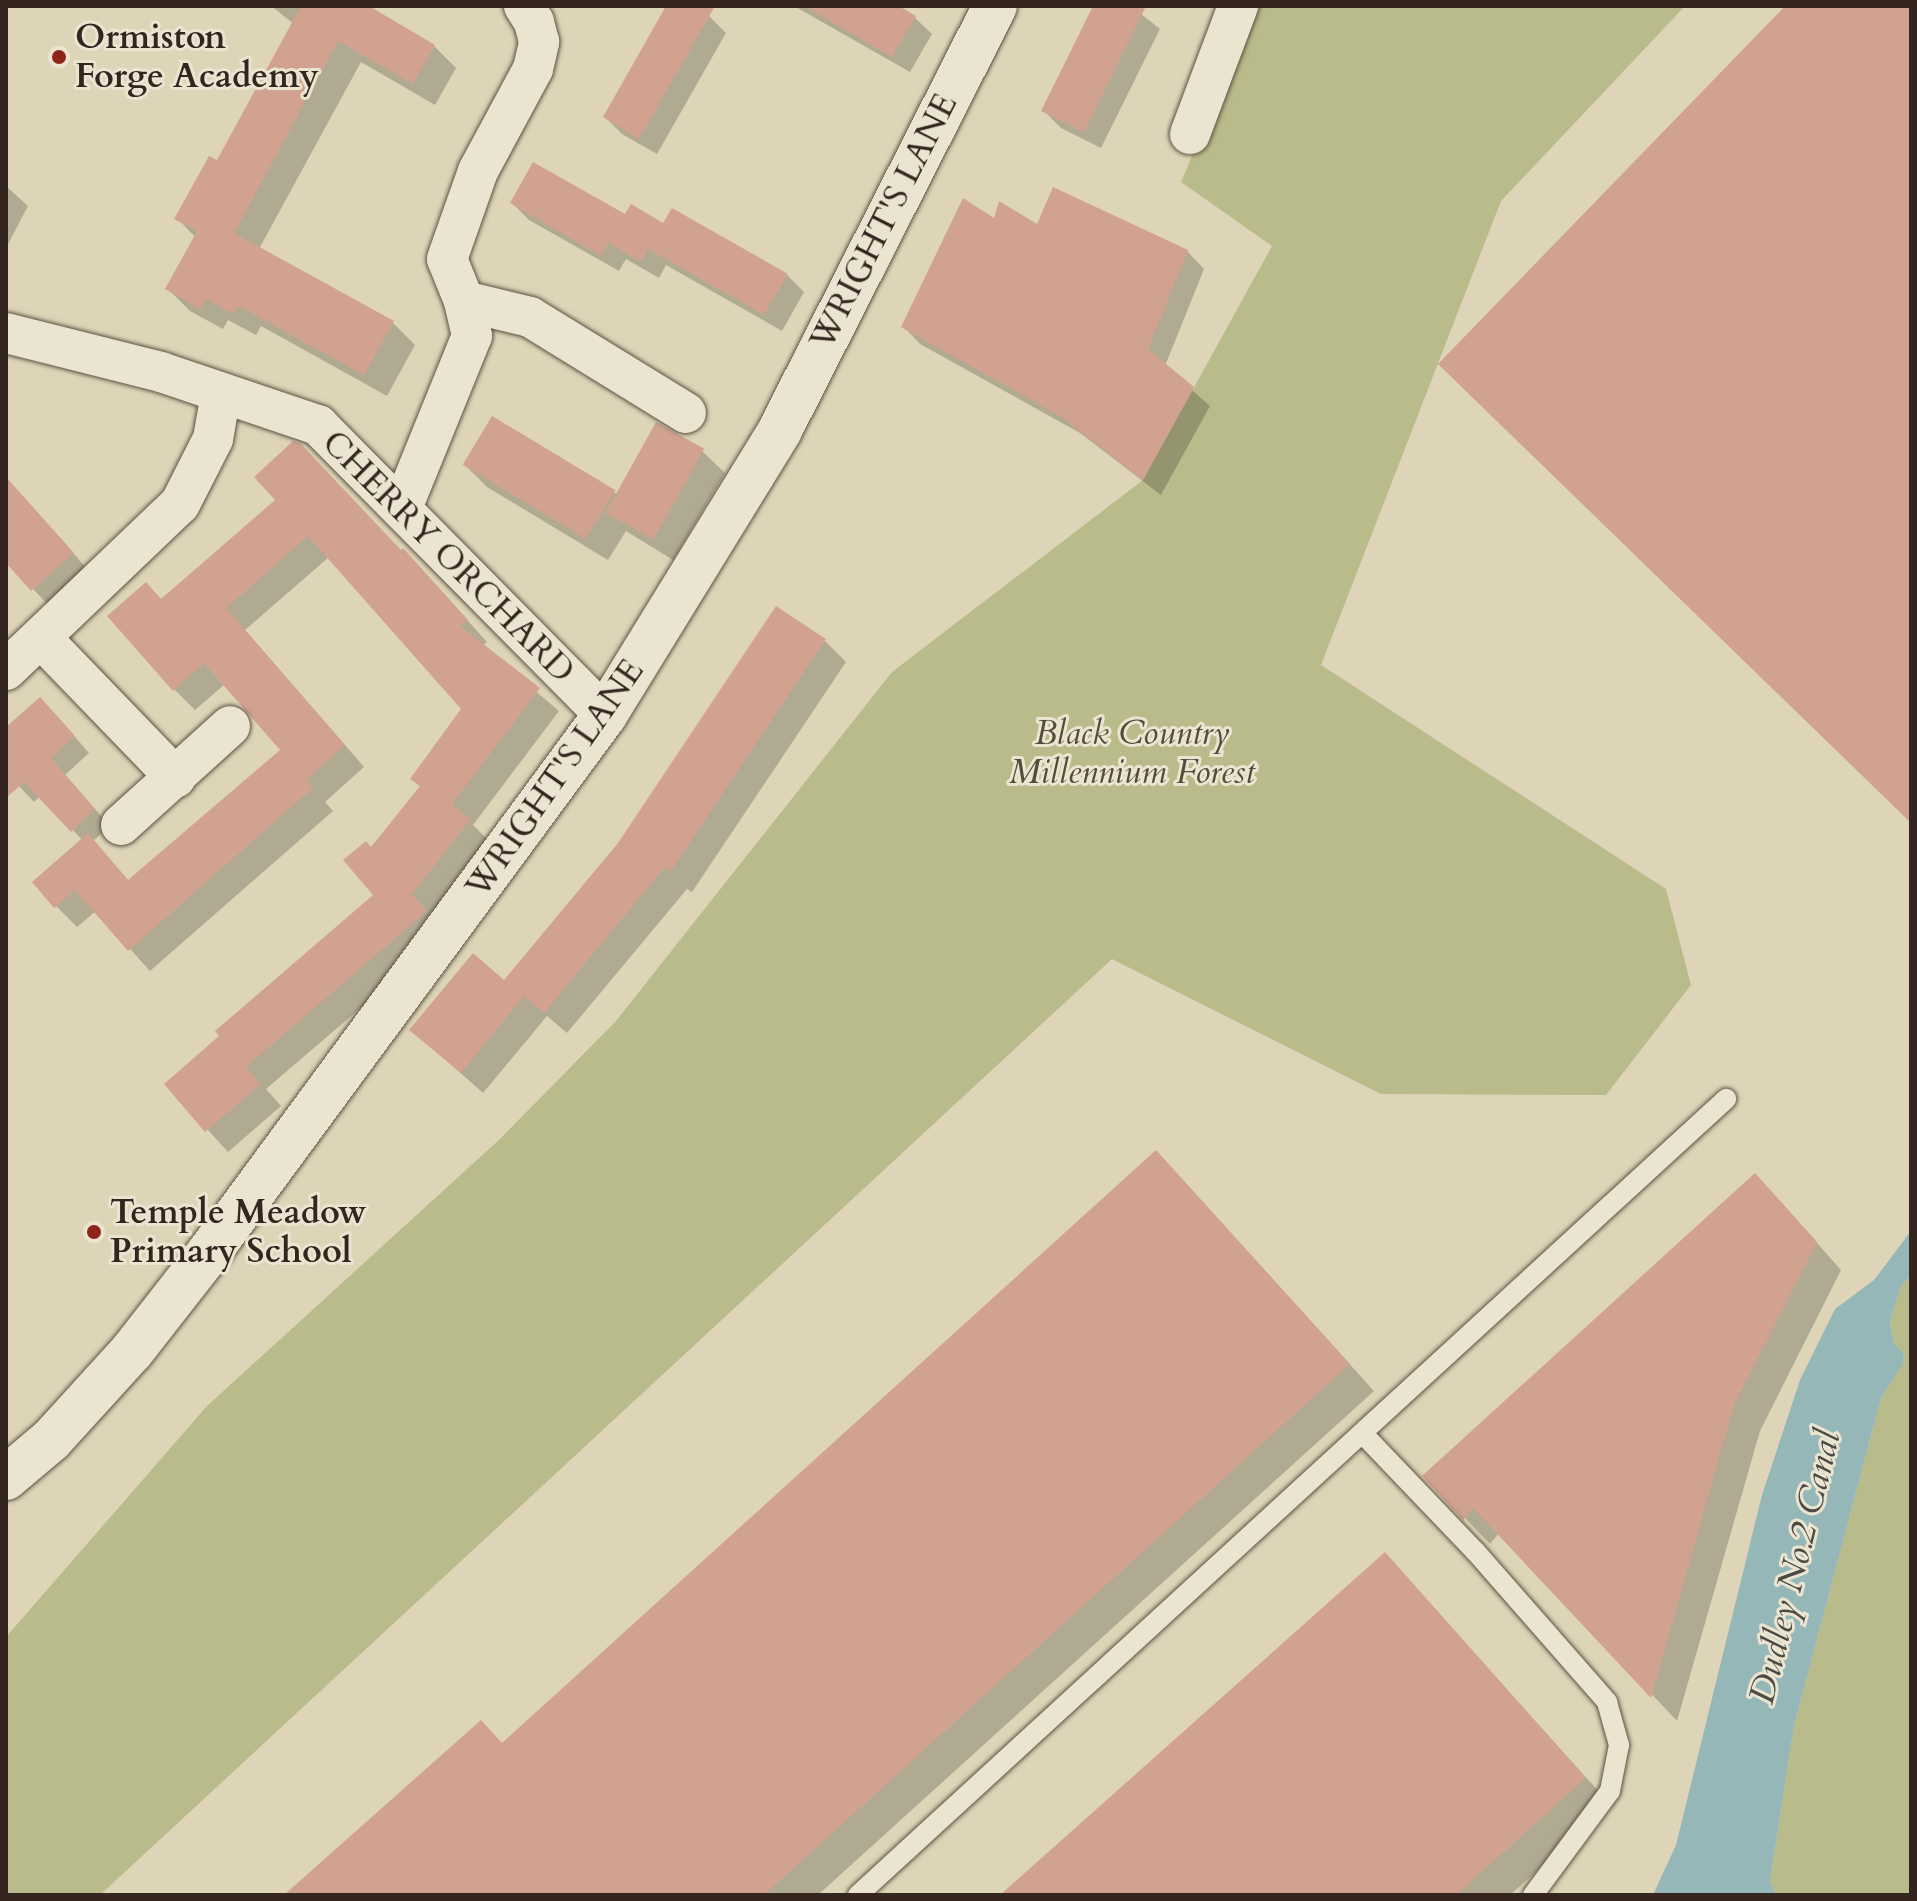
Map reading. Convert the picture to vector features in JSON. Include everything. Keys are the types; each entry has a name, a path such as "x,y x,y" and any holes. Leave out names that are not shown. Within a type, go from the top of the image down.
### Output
{"street":[{"path":"402,508 472,336 464,301 447,259 478,171 533,69 539,42 534,22 524,6"},
{"name":"WRIGHT'S LANE","path":"6,1478 51,1440 92,1395 210,1251 605,715 780,430 995,6"},
{"path":"1190,134 1238,6"},
{"path":"464,301 530,317 686,413"},
{"name":"CHERRY ORCHARD","path":"6,333 161,372 318,425 605,715"},
{"path":"6,670 180,504 213,439 221,393"},
{"path":"41,638 176,778"},
{"path":"121,825 230,726"}],"lane":[{"path":"858,1895 1726,1099"},
{"path":"1363,1434 1475,1551 1607,1702 1619,1745 1610,1791 1533,1895"}],"green space":[{"name":"Black Country Millennium Forest","path":"1256,6 1685,6 1501,201 1321,665 1666,889 1691,985 1606,1095 1381,1094 1112,959 100,1895 6,1895 6,1637 207,1406 500,1139 616,1021 892,672 1143,480 1272,246 1181,182"},
{"path":"1911,1275 1911,1895 1776,1895 1770,1881 1794,1726 1881,1398 1903,1363 1904,1354 1894,1343 1890,1322 1901,1286"}],"water":[{"name":"Dudley No.2 Canal","path":"1911,1231 1911,1275 1901,1286 1890,1322 1894,1343 1904,1354 1903,1364 1881,1398 1794,1726 1770,1881 1776,1895 1653,1895 1676,1845 1762,1495 1800,1380 1835,1309 1874,1280"}],"building":[{"path":"301,6 369,6 435,45 413,84 338,41 234,233 394,321 364,375 238,306 233,314 206,299 200,309 165,289 197,231 174,219 209,156 217,160"},
{"path":"666,6 715,6 639,139 603,117"},
{"path":"804,6 899,6 916,16 892,57"},
{"path":"1093,6 1146,6 1084,132 1041,111"},
{"path":"1785,6 1911,6 1911,823 1438,364"},
{"path":"533,162 625,214 631,204 663,223 672,208 788,274 764,315 648,249 641,262 608,243 601,256 510,203"},
{"path":"1053,187 1188,250 1148,349 1194,387 1143,480 1060,416 901,327 963,198 994,218 999,201 1037,224"},
{"path":"492,416 615,490 586,539 463,465"},
{"path":"656,422 704,449 654,540 606,513"},
{"path":"293,441 301,444 401,550 403,548 468,620 460,626 540,688 452,804 471,819 412,894 427,911 246,1067 261,1084 205,1132 164,1084 219,1036 215,1031 373,895 343,860 366,841 371,847 420,786 410,779 461,709 308,536 226,608 345,745 306,780 313,788 128,951 75,890 54,908 32,882 88,833 128,880 280,750 204,663 173,691 107,616 146,582 161,599 275,500 254,477"},
{"path":"6,477 74,553 31,591 6,563"},
{"path":"776,606 826,639 670,872 664,868 544,1013 524,996 461,1073 409,1030 473,953 504,980 618,843"},
{"path":"40,697 75,736 51,758 95,809 71,832 24,782 6,798 6,727"},
{"path":"1156,1150 1350,1364 764,1895 284,1895 481,1720 502,1743"},
{"path":"1755,1173 1817,1242 1734,1405 1651,1698 1473,1508 1463,1520 1422,1476"},
{"path":"1385,1552 1586,1778 1456,1895 1000,1895"}],"place":[{"name":"Ormiston Forge Academy","path":"59,57"},
{"name":"Temple Meadow Primary School","path":"94,1232"}]}
